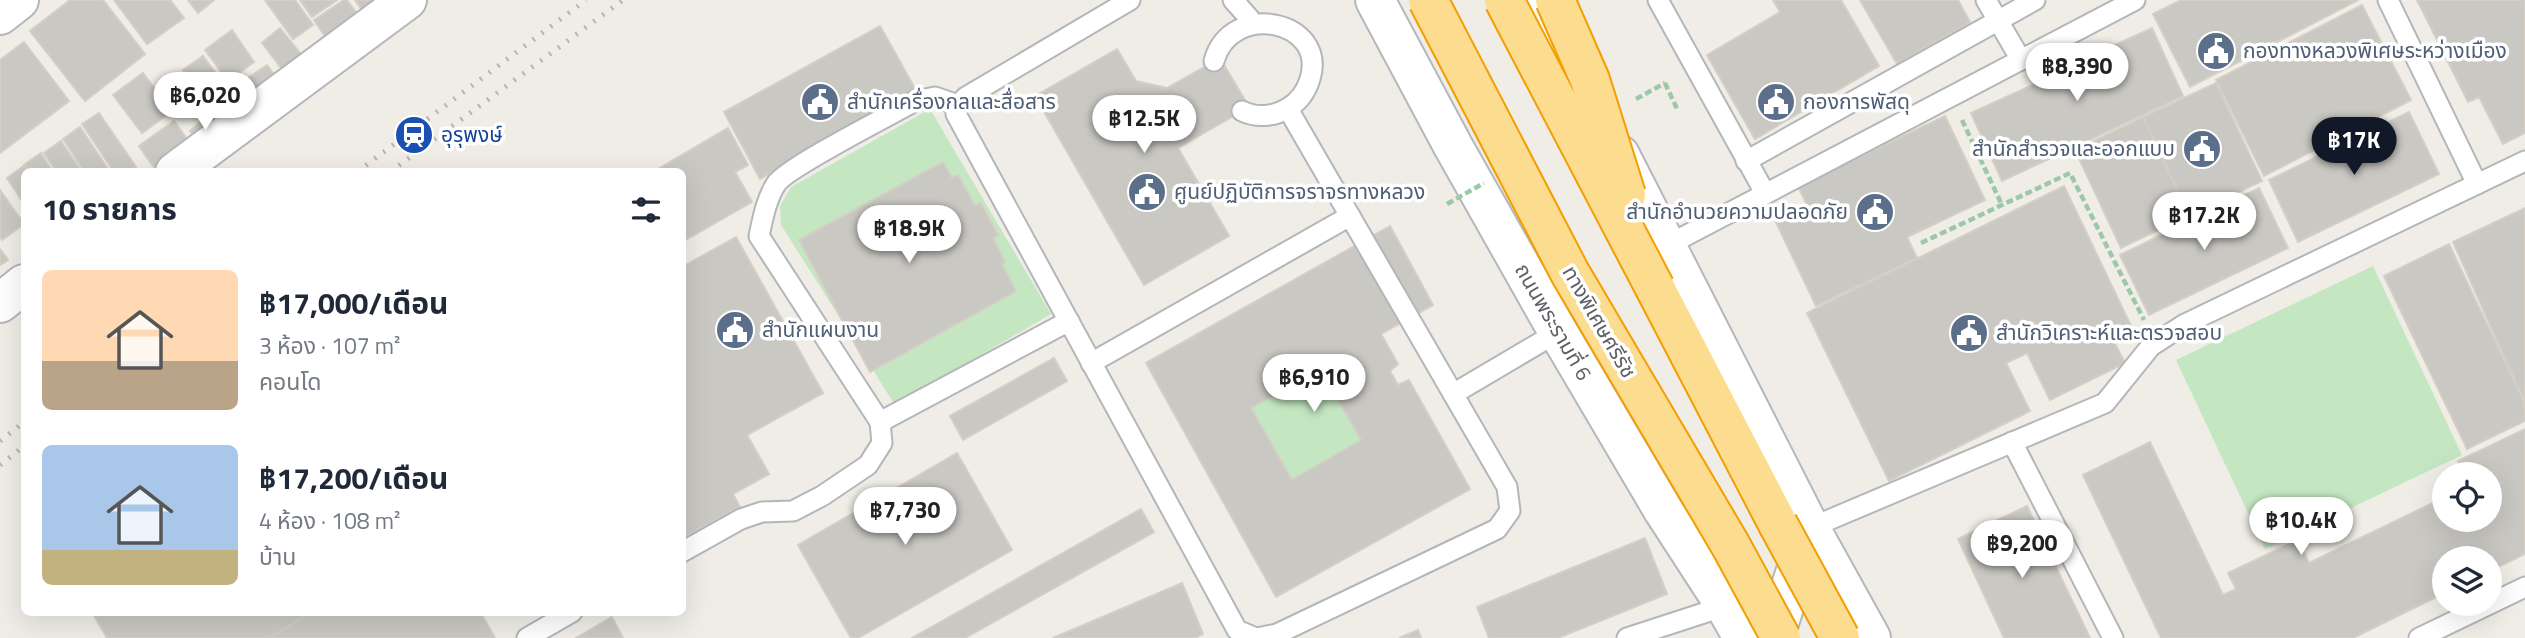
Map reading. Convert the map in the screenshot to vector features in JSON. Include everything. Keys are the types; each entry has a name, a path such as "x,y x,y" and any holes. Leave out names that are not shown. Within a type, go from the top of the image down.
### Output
{"highway":[{"name":"ทางพิเศษศรีรัช","path":"1428,0 1570,273 1731,545 1782,638"},
{"path":"1504,0 1840,638"},
{"path":"1555,0 1590,80 1655,288"}],"main road":[{"path":"0,15 19,0"},
{"path":"180,168 407,0"},
{"name":"ถนนพระรามที่ 6","path":"1375,0 1453,146 1558,332 1742,638"},
{"path":"1527,0 1623,160 1810,528 1871,638"},
{"path":"0,303 21,286"},
{"path":"1774,638 1810,528"}],"lane":[{"path":"1130,0 965,97 958,105 956,114 1237,630 1256,638 1277,634 1497,529 1510,511 1507,487 1288,108"},
{"path":"1233,0 1250,19"},
{"path":"1658,0 1765,193"},
{"path":"1986,0 2021,60"},
{"path":"1746,161 2035,0"},
{"path":"1666,246 2135,0"},
{"path":"2388,0 2477,184"},
{"path":"1213,61 1224,35 1236,25 1250,19 1266,17 1281,21 1305,40 1311,57 1311,74 1306,90 1296,103 1264,116 1242,111"},
{"path":"686,550 741,519 762,512 793,511 822,496 868,465 882,443 880,422 760,236 765,208 777,181 915,101 935,97 958,105"},
{"path":"1810,528 2105,402 2155,342 2185,324 2525,161"},
{"path":"1091,363 1350,216"},
{"path":"880,422 1069,321"},
{"path":"1453,394 1558,332"},
{"path":"2012,442 2113,638"},
{"path":"2418,638 2525,587"},
{"path":"1627,638 1724,604"},
{"path":"527,638 544,619"}],"path":[{"path":"1665,83 1677,109"},
{"path":"1950,96 2002,205"},
{"path":"1921,243 2070,173 2155,342"}],"green space":[{"path":"930,109 1051,314 895,405 781,225 780,206 791,187"},
{"path":"2373,266 2462,455 2447,462 2432,462 2432,469 2265,549 2176,360"},
{"path":"1320,368 1361,440 1292,480 1251,408"}],"building":[{"path":"70,0 103,0 145,54 85,101 30,31"},
{"path":"114,0 170,0 184,18 147,44"},
{"path":"188,0 214,0 198,13"},
{"path":"265,0 295,0 313,25 293,39"},
{"path":"300,0 337,0 312,17"},
{"path":"347,0 365,25 333,48 314,20"},
{"path":"355,0 385,0 369,20"},
{"name":"กองการพัสดุ","path":"1773,0 1841,0 1879,66 1755,139 1707,55 1780,12"},
{"name":"กองการพัสดุ","path":"1860,0 1958,0 1970,22 1897,64"},
{"name":"กองทางหลวงพิเศษระหว่างเมือง","path":"2181,0 2358,0 2190,87 2153,14"},
{"path":"2417,0 2525,0 2525,133 2503,144 2479,97 2468,102"},
{"path":"2362,5 2411,100 2264,176 2216,80"},
{"name":"สำนักเครื่องกลและสื่อสาร","path":"880,26 917,92 760,179 724,112"},
{"path":"280,28 304,58 285,73 262,43"},
{"path":"2152,28 2183,96 2002,181 1971,113 2063,71 2058,61 2089,46 2093,55"},
{"path":"232,30 254,62 228,81 205,50"},
{"path":"24,42 69,101 0,153 0,60"},
{"name":"ศูนย์ปฏิบัติการจราจรทางหลวง","path":"1117,49 1136,81 1167,88 1220,58 1249,107 1178,148 1229,236 1144,285 1035,96"},
{"path":"203,56 226,87 207,101 183,70"},
{"path":"267,65 281,84 250,107 235,87"},
{"path":"143,73 172,111 142,133 113,95"},
{"name":"สำนักสำรวจและออกแบบ","path":"2216,83 2262,181 2189,215 2143,117"},
{"path":"230,96 242,112 225,125 212,109"},
{"path":"2409,112 2439,174 2298,242 2269,180"},
{"path":"99,113 136,167 111,168 82,124"},
{"name":"สำนักอำนวยความปลอดภัย","path":"1945,116 1985,200 1907,237 1917,258 1816,306 1775,220 1807,205 1798,186"},
{"path":"207,117 219,134 202,147 190,131"},
{"path":"2143,117 2189,215 2121,248 2075,150"},
{"path":"174,121 190,143 156,168 139,146"},
{"path":"80,127 107,168 82,168 63,139"},
{"path":"728,128 748,165 735,172 752,202 686,240 686,168 660,168"},
{"path":"61,141 79,168 54,168 44,153"},
{"path":"41,153 50,168 26,168 24,165"},
{"path":"943,162 952,178 958,175 975,206 981,203 998,235 993,238 1016,291 870,372 799,240"},
{"path":"21,168 21,199 7,178"},
{"name":"สำนักวิเคราะห์และตรวจสอบ","path":"2064,186 2132,328 2112,338 2125,363 2050,400 2027,353 2006,363 2030,411 1889,481 1807,313"},
{"path":"2259,188 2288,248 2149,315 2120,255"},
{"path":"0,190 21,220 21,226 2,240"},
{"path":"2525,208 2525,403 2453,242"},
{"path":"1390,226 1433,305 1381,334 1398,364 1390,371 1398,385 1409,380 1470,489 1276,597 1146,363","holes":["1320,368 1361,440 1292,480 1251,408"]},
{"name":"สำนักแผนงาน","path":"736,237 823,393 747,435 769,474 733,494 740,507 686,536 686,265"},
{"path":"2449,244 2525,404 2525,421 2467,449 2384,276"},
{"path":"0,249 8,260 0,265"},
{"path":"1054,358 1067,381 963,440 950,416"},
{"path":"2525,429 2525,554 2502,565 2502,546 2432,546 2432,599 2353,638 2161,638 2083,475 2150,442 2223,595 2236,589 2228,573 2298,540 2309,563 2432,503 2432,532 2502,532 2502,462 2458,461"},
{"path":"957,453 1012,550 858,638 851,638 798,545"},
{"path":"2027,506 2090,638 2004,638 1958,539"},
{"path":"1141,509 1154,532 965,638 912,638"},
{"path":"1645,538 1667,594 1558,638 1489,638 1477,607"},
{"path":"1182,583 1203,634 1195,638 1053,638"},
{"path":"94,616 305,616 269,638 107,638"},
{"path":"305,616 482,616 495,638 269,638"},
{"path":"612,617 623,638 576,638"},
{"path":"1418,630 1421,638 1399,638"}],"railway":[{"path":"362,168 586,0"},
{"path":"395,168 623,0"},
{"path":"0,441 21,424"},
{"path":"0,465 21,448"}],"place":[{"name":"กองทางหลวงพิเศษระหว่างเมือง","path":"2216,51"},
{"name":"สำนักเครื่องกลและสื่อสาร","path":"820,102"},
{"name":"กองการพัสดุ","path":"1776,102"},
{"name":"อุรุพงษ์","path":"414,135"},
{"name":"สำนักสำรวจและออกแบบ","path":"2202,149"},
{"name":"ศูนย์ปฏิบัติการจราจรทางหลวง","path":"1147,192"},
{"name":"สำนักอำนวยความปลอดภัย","path":"1875,212"},
{"name":"สำนักแผนงาน","path":"735,330"},
{"name":"สำนักวิเคราะห์และตรวจสอบ","path":"1969,333"}]}
